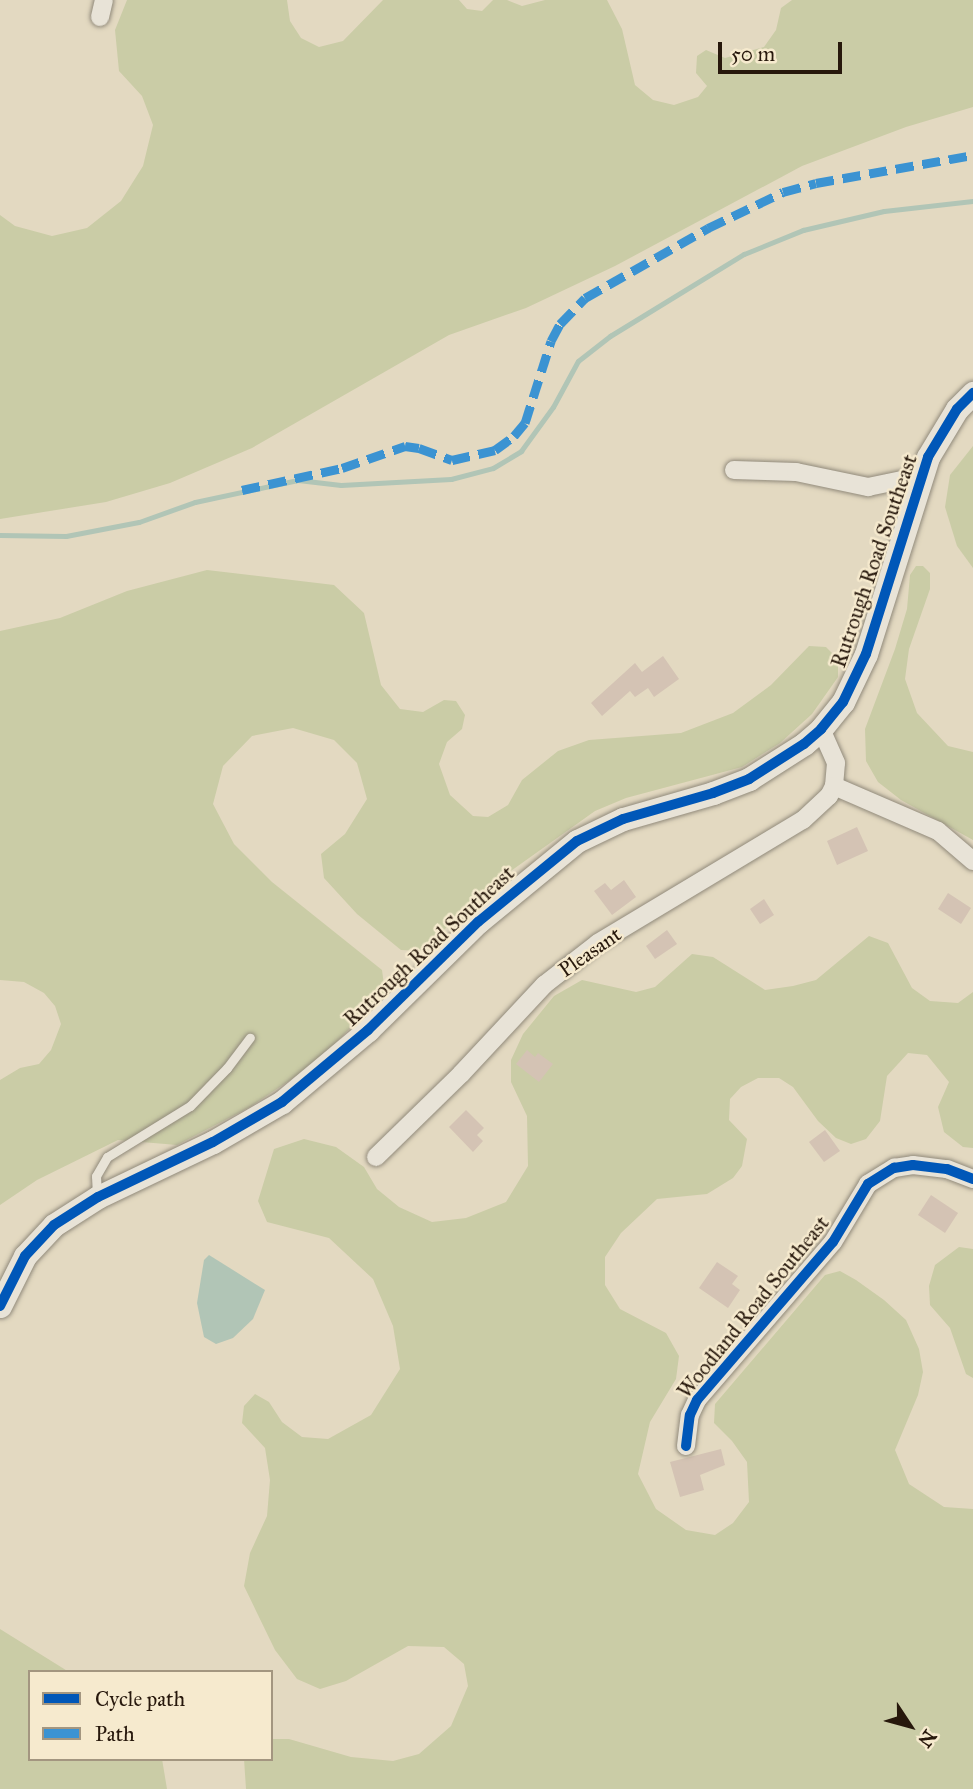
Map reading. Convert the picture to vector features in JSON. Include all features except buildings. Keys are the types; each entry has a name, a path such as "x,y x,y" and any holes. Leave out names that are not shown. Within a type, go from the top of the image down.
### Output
{"street":[{"name":"Rutrough Road Southeast","path":"0,1306 13,1277 39,1240 54,1225 98,1197 213,1142 282,1102 368,1030 478,922 577,841 623,819 713,793 749,779 804,744 821,729 843,702 866,653 921,476 941,432 973,393"},
{"path":"734,470 796,472 868,487 921,476"},
{"path":"821,729 836,763 835,786 938,831 973,861"},
{"name":"Pleasant","path":"376,1157 461,1074 544,985 598,943 803,820 829,796 835,786"},
{"name":"Woodland Road Southeast","path":"686,1446 690,1415 697,1400 833,1242 868,1184 894,1168 913,1166 947,1168 973,1178"}],"lane":[{"path":"98,1197 96,1176 107,1157 190,1106 227,1068 250,1038"}],"green space":[{"path":"127,0 287,0 290,21 301,38 319,47 343,41 383,0 459,0 467,9 482,11 493,0 507,0 522,6 545,0 607,0 622,29 635,85 653,100 674,105 698,97 707,86 696,73 697,56 706,50 725,58 764,47 776,30 781,8 792,0 973,0 973,107 906,127 802,166 615,266 526,308 449,335 252,448 170,483 106,502 0,519 0,215 15,226 52,236 87,228 121,201 143,166 153,125 142,96 119,71 115,30"},
{"path":"973,446 973,568 957,546 945,507 950,475"},
{"path":"916,566 923,566 930,573 930,589 909,649 905,679 917,713 948,746 973,752 973,840 901,800 878,782 866,761 865,729 895,649 907,609 910,575"},
{"path":"207,570 334,585 364,613 381,685 400,709 423,712 444,700 456,701 465,715 462,729 447,742 439,764 450,795 473,816 488,817 508,805 522,780 558,751 589,740 681,733 733,713 771,685 809,646 826,647 838,659 838,677 812,714 780,743 742,767 626,798 595,811 498,880 421,951 401,950 357,914 324,878 321,854 345,834 367,799 357,763 334,740 293,728 252,736 223,766 213,804 234,844 272,882 382,970 385,992 317,1062 250,1107 177,1145 118,1140 37,1180 0,1205 0,1080 20,1068 39,1064 51,1050 61,1024 55,1006 44,993 24,982 0,980 0,631 60,618 127,591"},
{"path":"869,936 888,943 912,988 930,1001 958,1003 973,992 973,1148 963,1147 944,1132 938,1107 949,1082 927,1055 908,1053 887,1076 880,1121 866,1139 851,1144 836,1138 818,1121 793,1087 779,1078 758,1078 741,1087 730,1099 729,1120 747,1139 742,1166 733,1178 707,1194 657,1199 621,1233 605,1257 605,1285 620,1309 666,1333 679,1356 676,1379 650,1422 638,1474 656,1509 686,1530 715,1535 733,1523 749,1502 747,1462 732,1441 714,1423 715,1404 825,1275 840,1271 884,1300 906,1320 919,1349 923,1372 918,1395 895,1450 909,1484 944,1507 973,1509 973,1789 246,1789 244,1761 273,1761 273,1739 289,1739 351,1757 393,1761 419,1754 451,1726 468,1686 464,1664 444,1647 408,1646 346,1681 320,1689 297,1679 275,1650 244,1586 250,1553 267,1516 270,1480 265,1448 242,1423 244,1406 255,1394 269,1402 282,1422 302,1437 328,1439 371,1415 400,1369 393,1326 373,1279 329,1238 267,1222 258,1201 274,1149 304,1139 336,1147 364,1167 377,1189 399,1207 432,1222 466,1218 506,1202 528,1166 527,1116 511,1082 511,1060 523,1034 554,996 582,980 636,992 655,987 692,954 713,957 765,990 816,980"},
{"path":"959,1247 973,1249 973,1378 966,1374 950,1328 930,1305 929,1286 935,1265"},
{"path":"0,1629 66,1670 28,1670 28,1761 162,1761 167,1789 0,1789"}],"shaded area":[{"path":"209,1255 265,1290 253,1319 233,1338 216,1344 204,1337 197,1303 204,1260"}],"waterway":[{"path":"0,535 66,536 139,522 195,502 298,480 341,485 451,479 493,468 521,451 553,407 578,361 610,336 744,254 803,230 884,211 973,201"}],"marked path":[{"path":"242,490 342,468 405,446 452,460 495,450 514,436 525,423 551,341 560,324 585,298 708,228 783,192 816,183 973,155"}],"cycle path":[{"path":"0,1306 25,1256 54,1225 98,1197 213,1142 282,1102 368,1030 478,922 577,841 623,819 713,793 749,779 804,744 821,729 843,702 866,654 928,457 957,409 973,393"},
{"path":"686,1446 690,1415 697,1400 833,1242 868,1184 894,1168 913,1165 947,1169 973,1179"}]}
